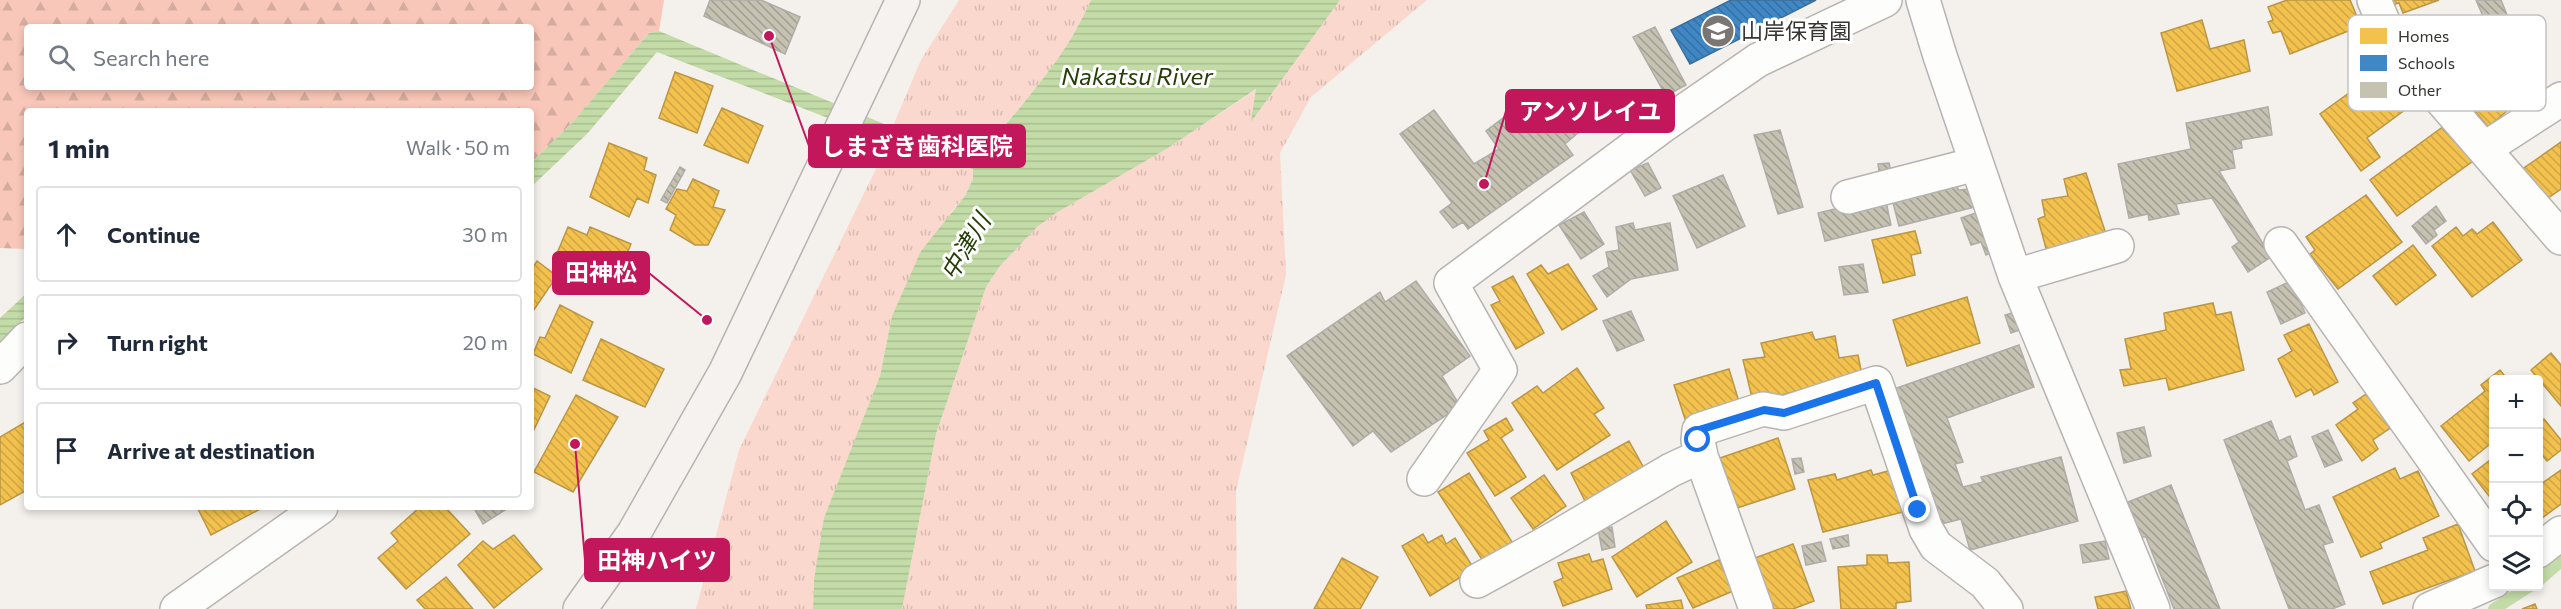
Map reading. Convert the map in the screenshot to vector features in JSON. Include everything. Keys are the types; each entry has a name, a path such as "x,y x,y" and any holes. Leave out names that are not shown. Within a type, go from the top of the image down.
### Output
{"street":[{"path":"580,609 634,533 725,373 903,0"},
{"path":"1424,479 1500,370 1451,283 1661,127 1758,60 1885,0"},
{"path":"1923,0 2015,276 2153,609"},
{"path":"2374,0 2380,15"},
{"path":"2546,109 2561,99"},
{"path":"2451,111 2561,238"},
{"path":"2484,149 2543,111"},
{"path":"1848,197 1977,164"},
{"path":"2281,244 2489,539"},
{"path":"2015,276 2117,246"},
{"path":"0,368 24,342"},
{"path":"1756,609 1701,456 1699,430 1764,410 1784,413 1876,383 1922,520 1935,546 1985,583 2006,609"},
{"path":"1477,581 1671,470 1701,456"},
{"path":"177,609 317,510"},
{"path":"2543,546 2561,532"},
{"path":"2430,609 2489,583"}],"green space":[{"path":"0,0 664,0 659,31 649,33 571,124 534,160 534,108 24,108 24,249 0,248"},
{"path":"959,0 1091,0 1068,43 1043,79 1001,130 976,151 918,138 892,128 921,60"},
{"path":"1340,0 1427,0 1311,97 1280,153 1286,275 1236,491 1237,609 902,609 936,434 986,287 1000,266 1037,227 1056,213 1168,148 1257,89 1252,121"},
{"path":"889,142 926,156 973,169 973,179 892,316 880,376 860,428 814,580 813,609 696,609 739,450"}],"water":[{"name":"Nakatsu River","path":"1091,0 1340,0 1251,122 1256,89 1168,148 1056,213 1037,227 1000,266 986,287 936,434 902,609 813,609 814,580 824,518 880,376 892,316 921,251 965,196 973,179 973,169 926,156 657,52 587,134 534,184 534,160 571,124 649,33 659,31 918,138 976,151 1000,130 1043,79 1084,16"},
{"path":"24,296 24,319 0,341 0,318"}],"building: Homes":[{"path":"2287,0 2350,0 2356,15 2348,15 2348,31 2290,54 2281,31 2273,33 2268,22 2273,20 2268,7"},
{"path":"2390,0 2439,0 2403,13 2399,3 2391,5"},
{"path":"2202,20 2210,49 2244,40 2250,71 2177,91 2161,33"},
{"path":"675,72 713,86 697,133 659,118"},
{"path":"2348,94 2348,111 2403,111 2367,138 2380,157 2361,171 2320,114"},
{"path":"722,108 763,126 748,163 704,145"},
{"path":"2475,111 2507,111 2488,127"},
{"path":"2444,126 2473,161 2397,216 2370,180"},
{"path":"2561,142 2561,189 2545,200 2521,170"},
{"path":"609,143 647,158 644,170 656,175 648,203 637,198 629,217 590,197"},
{"path":"2086,173 2106,234 2047,252 2038,219 2045,216 2042,200 2068,196 2064,179"},
{"path":"693,179 719,191 713,207 725,210 708,245 695,245 670,230 676,215 666,209 677,189 687,191"},
{"path":"2366,195 2402,242 2338,289 2310,254 2315,250 2306,237"},
{"path":"2493,222 2522,260 2472,297 2432,246 2456,227 2463,236 2472,229 2477,234"},
{"path":"568,227 587,235 590,227 631,244 612,288 553,263"},
{"path":"1915,231 1921,253 1911,255 1915,275 1883,283 1872,240"},
{"path":"2413,245 2436,275 2396,305 2373,276"},
{"path":"537,261 557,276 534,310 534,266"},
{"path":"1568,264 1597,309 1562,330 1527,274 1541,265 1548,274"},
{"path":"1513,276 1544,333 1516,349 1491,305 1500,301 1492,287"},
{"path":"1967,297 1980,343 1907,366 1893,320"},
{"path":"2213,303 2216,315 2231,312 2244,370 2169,390 2166,378 2124,386 2120,370 2131,369 2125,339 2166,330 2164,313"},
{"path":"560,305 593,322 571,373 534,354 540,337 545,338"},
{"path":"2309,324 2338,382 2314,395 2311,389 2296,397 2278,359 2292,351 2284,335"},
{"path":"1812,332 1815,340 1835,336 1839,358 1858,355 1862,375 1753,402 1743,360 1765,357 1761,343"},
{"path":"601,339 664,369 645,407 583,380"},
{"path":"2551,353 2561,365 2561,406 2543,384 2543,375 2535,375 2531,370"},
{"path":"1577,368 1604,408 1594,414 1610,435 1557,470 1512,403 1537,386 1543,393"},
{"path":"1729,369 1740,405 1686,422 1674,385"},
{"path":"2500,370 2504,375 2494,375"},
{"path":"2489,379 2489,445 2469,461 2441,426 2485,391 2481,385"},
{"path":"534,388 550,396 534,430"},
{"path":"2372,390 2396,424 2373,440 2378,449 2362,461 2336,425 2358,409 2353,403"},
{"path":"576,395 618,417 573,492 534,472"},
{"path":"1506,418 1513,430 1501,438 1526,477 1495,496 1467,453 1489,440 1484,431"},
{"path":"2543,420 2561,440 2561,450 2547,461 2543,456"},
{"path":"24,423 24,492 0,505 0,437"},
{"path":"1778,438 1795,489 1737,508 1720,458"},
{"path":"1629,441 1645,470 1586,503 1571,473"},
{"path":"2489,461 2489,496 2472,474"},
{"path":"2395,468 2400,479 2418,471 2439,516 2380,543 2382,548 2361,557 2333,497"},
{"path":"1871,470 1873,475 1892,470 1903,512 1823,532 1808,480 1835,474 1837,480"},
{"path":"2561,470 2561,504 2543,517 2543,483"},
{"path":"1469,473 1512,542 1483,561 1438,492"},
{"path":"1544,475 1566,506 1533,529 1511,498"},
{"path":"198,510 258,510 211,535"},
{"path":"417,510 448,510 470,534 406,589 378,558 398,541 391,533"},
{"path":"1666,521 1692,562 1637,597 1612,557"},
{"path":"2458,524 2475,571 2383,604 2370,572 2428,550 2423,538"},
{"path":"1423,534 1428,543 1442,535 1446,544 1455,538 1474,569 1430,596 1402,546"},
{"path":"514,535 542,569 494,608 458,565 483,541 493,549"},
{"path":"1793,544 1814,601 1793,609 1774,609 1755,558"},
{"path":"1589,554 1592,562 1603,559 1612,589 1563,606 1554,582 1563,578 1558,563"},
{"path":"1867,555 1887,555 1888,563 1909,562 1911,601 1896,603 1896,609 1841,609 1838,567 1867,565"},
{"path":"1342,558 1378,577 1360,609 1314,609"},
{"path":"1719,560 1733,591 1693,608 1677,578"},
{"path":"446,577 473,609 425,609 417,600"},
{"path":"2126,591 2131,609 2098,609 2095,597"},
{"path":"1681,600 1683,609 1647,609 1646,605"},
{"path":"2535,604 2537,609 2522,609"}],"building: Schools":[{"path":"1731,0 1816,0 1690,64 1671,30"}],"building: Other":[{"path":"710,0 761,0 800,17 785,54 704,16"},
{"path":"2476,0 2501,0 2507,15 2482,15"},
{"path":"1655,27 1686,85 1666,96 1633,37"},
{"path":"1528,99 1545,121 1560,109 1578,133 1565,144 1573,155 1468,229 1463,222 1453,228 1440,212 1452,203 1400,134 1434,110 1474,164 1499,149 1486,131"},
{"path":"2268,107 2272,135 2241,140 2242,148 2232,150 2235,168 2219,171 2271,257 2248,272 2232,247 2239,242 2212,198 2176,204 2179,214 2149,220 2148,214 2129,218 2118,164 2191,149 2186,123"},
{"path":"1780,130 1803,207 1778,214 1754,135"},
{"path":"1648,163 1661,188 1645,196 1630,170"},
{"path":"1889,163 1892,176 1880,178 1878,164"},
{"path":"680,167 685,170 667,203 661,200"},
{"path":"1723,175 1745,226 1697,248 1673,196"},
{"path":"1957,180 1958,190 1971,189 1975,207 1899,226 1891,195"},
{"path":"1885,197 1891,225 1825,241 1818,213"},
{"path":"2436,206 2446,221 2434,230 2437,235 2426,244 2412,226"},
{"path":"1584,212 1604,244 1581,259 1559,225"},
{"path":"1976,213 1993,252 1986,255 1981,242 1971,245 1961,218"},
{"path":"1633,223 1635,230 1670,223 1678,270 1631,279 1607,297 1593,276 1609,267 1606,252 1619,250 1616,227"},
{"path":"1863,264 1868,292 1844,295 1839,267"},
{"path":"1416,281 1470,356 1442,376 1460,406 1391,452 1373,431 1353,446 1287,356 1380,292 1385,302"},
{"path":"2291,281 2305,313 2281,324 2267,292"},
{"path":"1631,311 1644,340 1617,351 1603,321"},
{"path":"2016,312 2022,329 2011,333 2005,315"},
{"path":"2019,345 2034,387 1947,418 1963,462 1955,464 1963,487 1983,482 1981,477 2061,457 2078,521 1970,550 1961,519 1941,524 1894,389"},
{"path":"2271,421 2279,441 2290,436 2297,456 2287,461 2305,510 2319,505 2333,542 2323,545 2345,604 2332,609 2289,609 2224,440"},
{"path":"2144,427 2151,456 2124,463 2117,433"},
{"path":"2328,430 2342,460 2325,467 2312,437"},
{"path":"1801,458 1804,472 1795,474 1792,459"},
{"path":"2171,485 2220,609 2174,609 2146,537 2139,537 2128,502"},
{"path":"475,510 505,510 483,524"},
{"path":"1612,527 1615,547 1602,550 1598,529"},
{"path":"1848,535 1849,546 1833,549 1830,539"},
{"path":"2105,541 2109,559 2083,563 2080,545"},
{"path":"1821,542 1826,561 1806,565 1802,546"}],"waterway":[{"path":"2543,577 2561,561"},
{"path":"2494,609 2522,591"}],"place":[{"name":"山岸保育園","path":"1718,31"},
{"name":"しまざき歯科医院","path":"769,36"},
{"name":"アンソレイユ","path":"1484,184"},
{"name":"田神松","path":"707,320"},
{"name":"田神ハイツ","path":"575,444"}],"route":[{"path":"1698,440 1699,430 1764,410 1784,413 1876,383 1882,407 1918,510"}],"water label":[{"name":"中津川","path":"966,247"}]}
